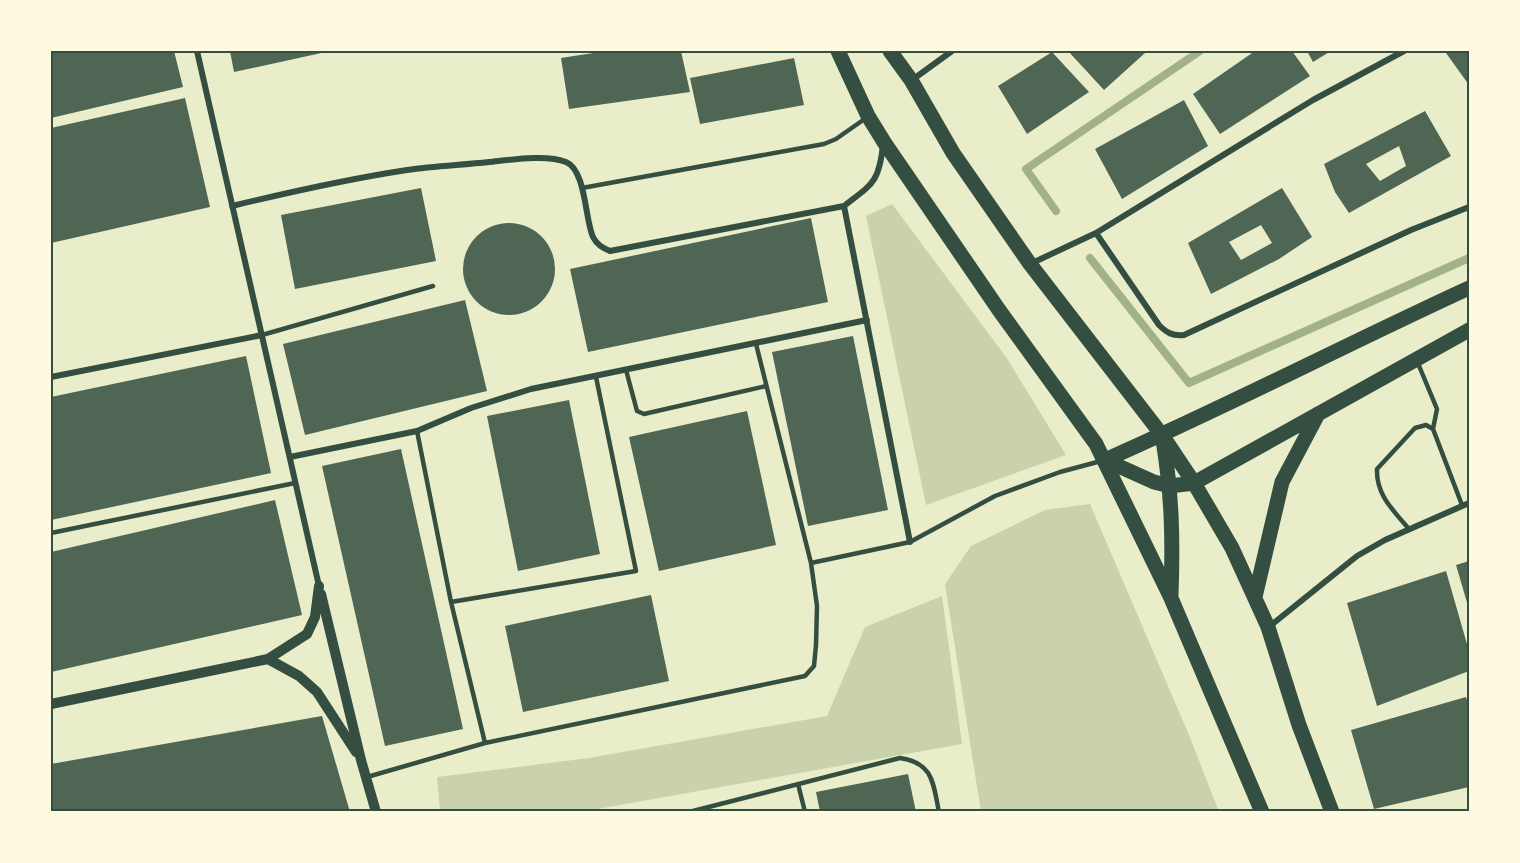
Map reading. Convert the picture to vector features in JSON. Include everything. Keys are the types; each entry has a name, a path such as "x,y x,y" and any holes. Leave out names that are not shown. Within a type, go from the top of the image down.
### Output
{"main road":[{"path":"838,51 868,116 884,142 1105,460 1171,598 1262,812"},
{"path":"890,51 911,80 953,153 1030,264 1162,435 1194,483 1232,548 1268,627 1299,725 1332,812"},
{"path":"1105,460 1469,288"},
{"path":"1105,460 1135,474 1170,486 1194,483 1469,330"},
{"path":"1255,597 1282,482 1318,414"},
{"path":"1162,435 1170,486 1173,532 1171,598"}],"street":[{"path":"197,51 319,586 361,760 376,812"},
{"path":"911,80 952,51"},
{"path":"1030,264 1096,233 1313,100 1404,51"},
{"path":"232,206 289,192 398,171 514,159 548,159 566,162 574,167 582,188 593,238 601,248 610,251 844,206 875,181 882,163 884,142"},
{"path":"844,206 910,542"},
{"path":"1096,233 1159,325 1167,333 1175,336 1184,335 1411,230 1469,207"},
{"path":"290,458 417,431 471,408 531,389 867,320"},
{"path":"51,377 262,335"},
{"path":"1268,627 1357,556 1466,504"},
{"path":"51,704 268,659 307,634 315,617 319,586"},
{"path":"268,659 299,676 317,692 361,760"}],"lane":[{"path":"582,188 824,144 836,139 868,116"},
{"path":"262,335 433,286"},
{"path":"367,777 485,744 805,676 814,666 817,606 811,563 756,344"},
{"path":"1416,358 1437,409 1433,429 1466,504"},
{"path":"626,370 633,403 637,411 644,414 766,386"},
{"path":"451,602 636,572 596,377"},
{"path":"1409,530 1382,496 1376,480 1377,469 1415,428 1426,425 1433,429"},
{"path":"417,431 451,602 485,744"},
{"path":"811,563 910,542 995,496 1060,472 1105,460"},
{"path":"51,533 295,483"},
{"path":"689,812 900,758 913,760 926,767 931,776 939,812"},
{"path":"798,784 805,812"}],"green space":[{"path":"892,204 1006,357 1066,455 926,505 866,216"},
{"path":"1090,504 1189,735 1219,812 981,812 945,584 971,546 1045,510"},
{"path":"942,596 962,744 581,812 440,812 437,777 589,758 827,716 865,627"}],"building":[{"path":"51,51 174,51 183,87 51,118"},
{"path":"230,51 326,51 326,52 234,72"},
{"path":"606,51 681,51 690,92 569,109 561,58"},
{"path":"1068,51 1144,51 1145,53 1104,90"},
{"path":"1255,51 1292,51 1310,76 1220,134 1193,94"},
{"path":"1307,51 1331,51 1313,62"},
{"path":"1469,51 1469,85 1446,53"},
{"path":"1052,52 1089,92 1027,134 998,86"},
{"path":"794,58 804,105 700,124 690,78"},
{"path":"185,98 210,207 51,243 51,128"},
{"path":"1184,100 1208,146 1122,199 1095,149"},
{"path":"1425,111 1451,156 1349,213 1335,192 1324,164","holes":["1399,146 1406,166 1380,181 1366,164"]},
{"path":"421,188 436,261 295,289 281,215"},
{"path":"1282,188 1312,237 1279,259 1211,294 1188,243","holes":["1261,225 1272,243 1241,260 1229,242"]},
{"path":"811,218 828,302 588,352 570,269"},
{"path":"509,223 527,226 542,236 552,251 555,269 552,287 542,302 527,312 509,315 491,312 476,302 466,287 463,269 466,251 476,236 491,226"},
{"path":"465,300 487,391 305,435 283,344"},
{"path":"853,336 888,510 808,526 772,352"},
{"path":"246,356 271,473 51,520 51,397"},
{"path":"569,400 600,554 518,571 487,416"},
{"path":"747,411 776,545 659,571 629,437"},
{"path":"401,449 463,729 385,746 322,466"},
{"path":"275,500 302,615 51,672 51,552"},
{"path":"1469,561 1469,606 1468,606 1456,565"},
{"path":"1446,571 1469,651 1469,671 1377,706 1347,603"},
{"path":"651,595 669,681 523,712 505,626"},
{"path":"1466,697 1469,707 1469,787 1374,809 1351,730"},
{"path":"322,716 350,812 51,812 51,764"},
{"path":"908,774 916,812 820,812 816,792"}],"waterway":[{"path":"1056,211 1026,169 1200,51"},
{"path":"1090,258 1189,383 1469,258"}]}
